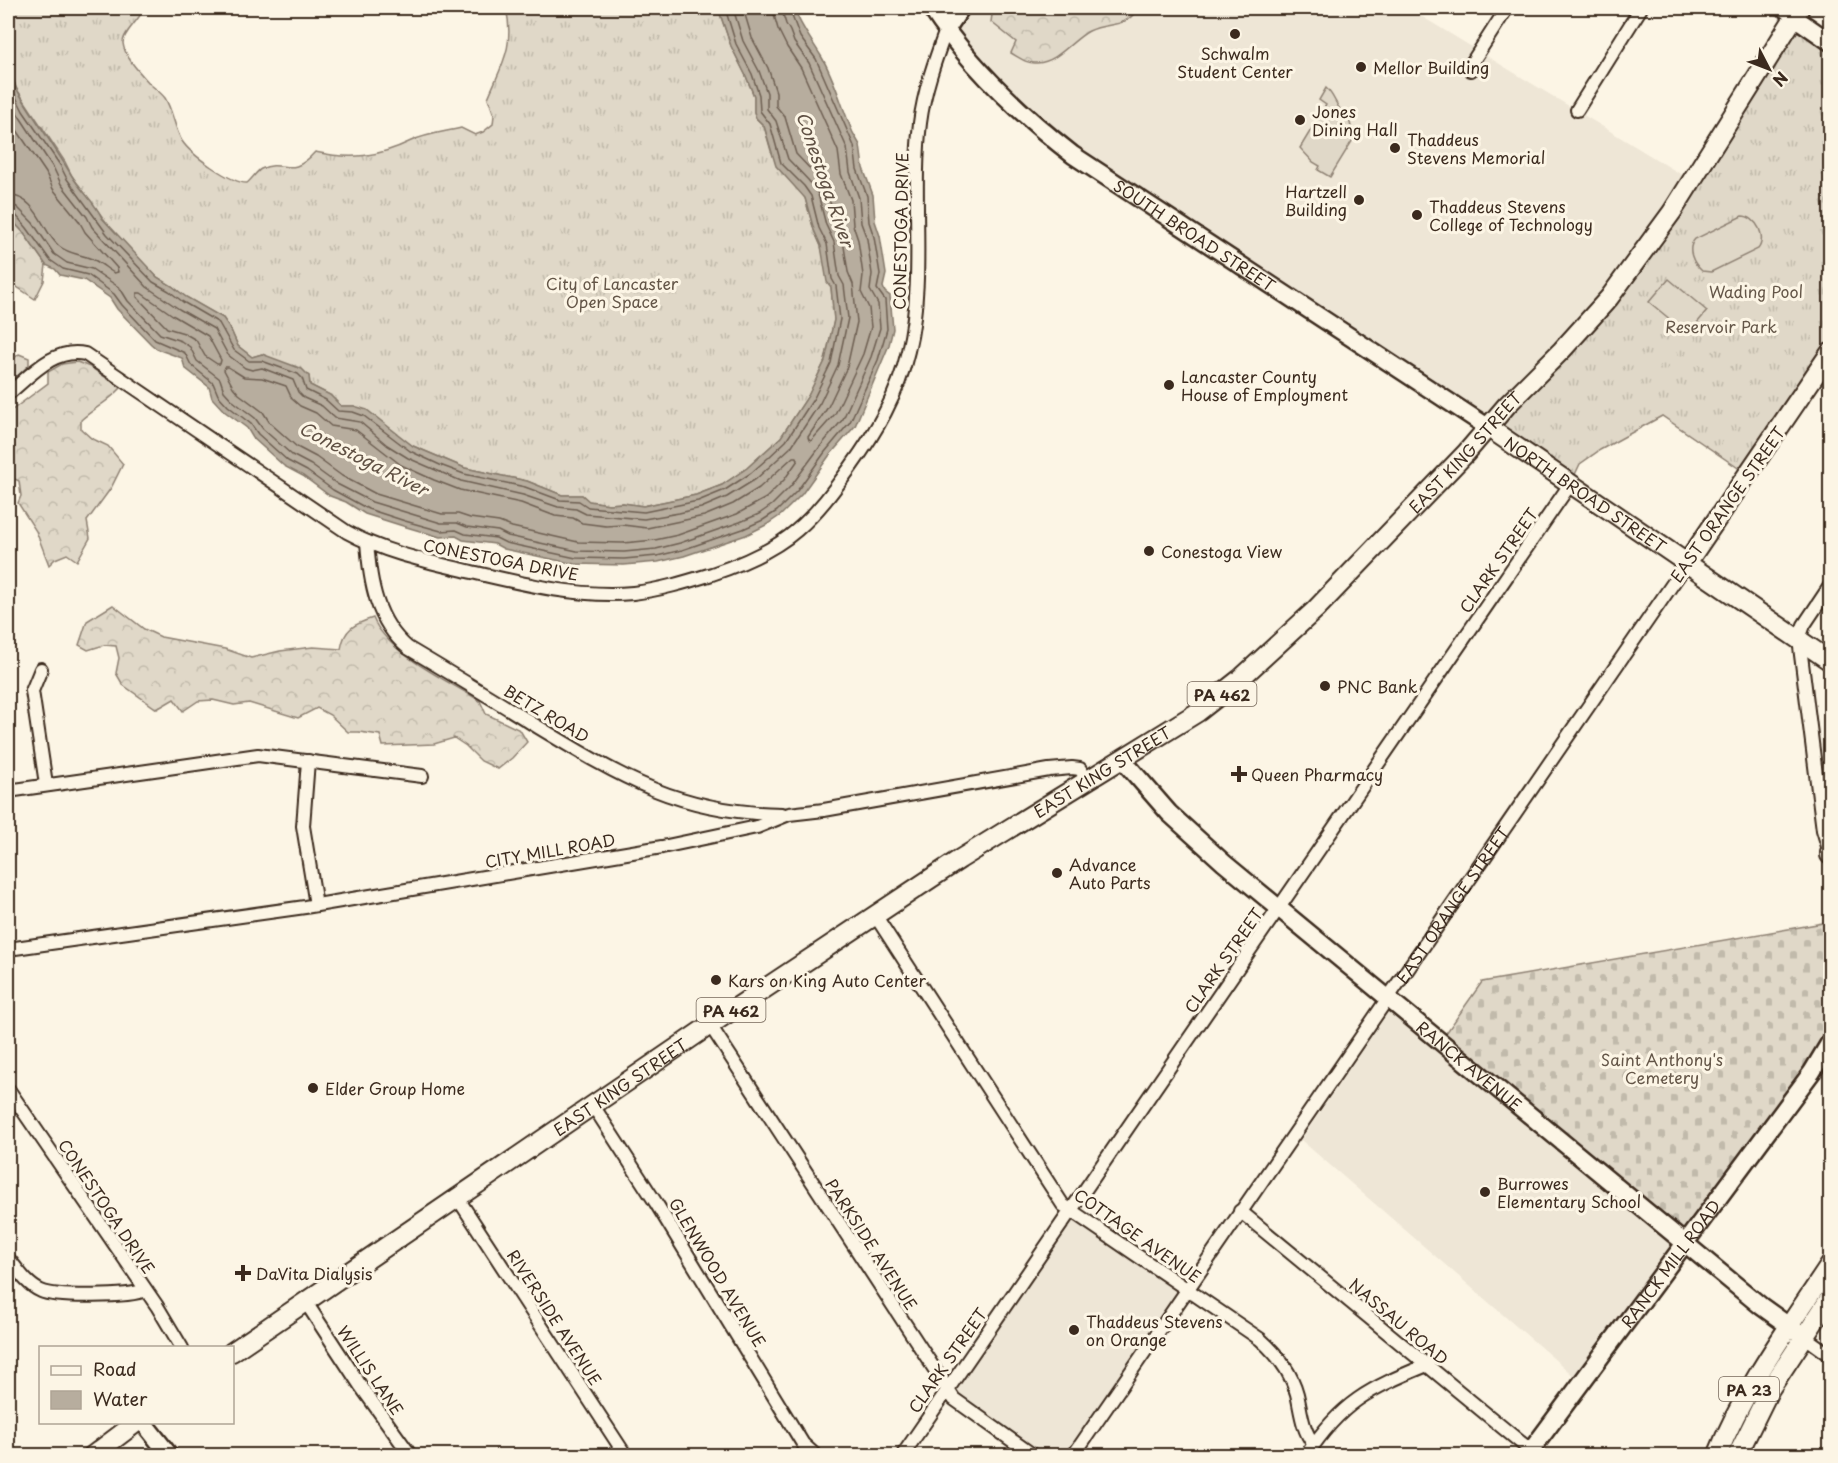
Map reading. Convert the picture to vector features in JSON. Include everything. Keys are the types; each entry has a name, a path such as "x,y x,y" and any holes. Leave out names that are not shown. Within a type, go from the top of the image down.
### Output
{"main road":[{"name":"EAST KING STREET","path":"234,1351 592,1104 875,915 960,859 1210,704 1315,610 1587,322 1651,243 1692,181 1791,11"},
{"name":"EAST ORANGE STREET","path":"1687,562 1830,353"},
{"name":"NORTH BROAD STREET","path":"1489,428 1830,661"},
{"name":"PA 23","path":"1717,1455 1745,1395 1830,1265"},
{"name":"PA 23","path":"1737,1455 1761,1404 1830,1298"},
{"path":"92,1455 134,1424"}],"street":[{"name":"SOUTH BROAD STREET","path":"931,8 964,53 996,88 1073,155 1489,428"},
{"path":"946,30 961,8"},
{"path":"1471,70 1473,62 1507,8"},
{"path":"1577,110 1641,8"},
{"path":"1791,11 1830,42"},
{"name":"CONESTOGA DRIVE","path":"8,394 59,355 72,352 86,354 347,532 367,542 413,558 535,585 600,594 656,590 728,569 765,552 797,530 823,502 865,446 887,409 902,375 912,332 917,289 917,180 920,122 929,80 946,30"},
{"name":"CLARK STREET","path":"902,1455 1571,483"},
{"name":"BETZ ROAD","path":"367,542 370,575 382,615 397,638 408,648 596,762 642,786 705,806 757,814 789,814"},
{"name":"EAST ORANGE STREET","path":"1073,1455 1687,562"},
{"path":"1830,586 1798,639 1823,830 1830,854"},
{"path":"41,669 32,691 46,784"},
{"path":"8,791 258,755 422,776"},
{"name":"RANCK AVENUE","path":"1122,759 1181,825 1279,908 1789,1327 1830,1355"},
{"path":"308,761 303,826 315,905"},
{"name":"CITY MILL ROAD","path":"8,949 315,905 662,847 757,826 789,814 824,810 1049,770 1080,769 1088,781"},
{"name":"COTTAGE AVENUE","path":"875,915 1061,1202 1260,1339 1272,1350 1293,1383 1303,1422 1314,1443"},
{"name":"PARKSIDE AVENUE","path":"710,1025 954,1399 1034,1455"},
{"name":"RANCK MILL ROAD","path":"1531,1454 1684,1241 1818,1066 1830,1042"},
{"name":"CONESTOGA DRIVE","path":"8,1089 184,1345"},
{"name":"GLENWOOD AVENUE","path":"592,1104 656,1203 803,1444 816,1455"},
{"name":"RIVERSIDE AVENUE","path":"457,1197 626,1455"},
{"name":"NASSAU ROAD","path":"1240,1211 1531,1454"},
{"path":"8,1258 27,1280 45,1293 127,1294 145,1290"},
{"name":"WILLIS LANE","path":"305,1301 360,1385 411,1455"},
{"path":"1306,1455 1335,1416 1366,1392 1427,1365"},
{"path":"145,1424 171,1455"}],"shaded area":[{"name":"Thaddeus Stevens College of Technology","path":"961,8 1426,8 1421,16 1692,181 1672,212 1489,428 1073,155 946,30"},
{"name":"Burrowes Elementary School","path":"1389,1011 1672,1244 1575,1377 1301,1140"},
{"name":"Thaddeus Stevens on Orange","path":"1071,1210 1187,1289 1073,1455 1034,1455 947,1389"}],"green space":[{"name":"City of Lancaster Open Space","path":"8,8 144,8 123,43 134,66 165,98 179,136 187,147 222,173 247,183 261,169 269,166 293,167 315,152 341,156 364,156 387,151 423,137 461,128 475,135 483,132 493,124 494,115 488,98 508,44 506,8 718,8 731,46 754,96 756,118 764,126 771,151 805,198 821,246 831,287 834,320 825,361 808,396 781,437 747,468 722,485 696,495 643,506 588,501 582,495 562,495 527,481 465,468 413,446 354,406 341,406 330,395 310,385 309,376 262,354 252,357 238,346 223,318 157,277 112,230 72,176 16,88 8,38"},
{"path":"993,8 1138,8 1133,15 1122,22 1089,31 1052,59 1030,63 1011,53 1016,42 991,22"},
{"name":"Reservoir Park","path":"1794,17 1830,42 1830,353 1747,474 1662,416 1600,450 1580,464 1571,483 1489,428 1587,322"},
{"path":"1326,88 1349,119 1354,138 1330,177 1318,170 1320,166 1300,148 1326,105 1319,100"},
{"path":"8,216 23,232 46,265 44,281 35,299 8,281"},
{"path":"1742,216 1752,220 1759,228 1761,244 1758,249 1711,272 1702,271 1692,256 1692,243 1695,239"},
{"path":"1669,279 1707,311 1688,334 1649,302"},
{"path":"19,354 29,358 29,365 8,385 8,367"},
{"path":"77,362 90,367 121,388 81,420 81,429 91,438 108,446 123,464 111,488 87,521 90,538 77,561 67,554 55,559 49,565 36,531 18,503 21,496 19,481 8,476 8,413 48,383 48,372 62,364"},
{"path":"113,605 144,629 161,637 225,649 251,658 280,651 313,647 341,649 342,642 351,628 373,618 391,643 405,655 480,701 486,714 520,730 527,742 498,769 481,761 454,738 434,744 383,746 380,735 348,732 330,715 317,708 298,718 249,703 234,705 213,700 198,701 183,711 174,699 157,709 123,685 116,673 119,658 116,646 104,645 88,650 79,645 87,621"},
{"name":"Saint Anthony's Cemetery","path":"1829,922 1830,1034 1682,1233 1444,1036 1482,982"}],"water":[{"name":"Conestoga River","path":"718,8 794,8 826,65 860,145 863,168 873,195 875,221 880,236 886,274 883,287 890,296 893,329 889,345 855,426 829,456 802,494 781,515 766,525 746,535 684,556 658,562 624,565 575,564 504,549 495,544 463,540 456,536 440,537 365,514 346,502 330,496 303,476 284,466 253,438 247,428 224,411 212,398 209,387 185,368 182,358 157,349 117,309 110,298 84,280 60,275 55,269 46,265 23,232 8,216 8,46 16,88 102,218 157,277 223,318 238,346 252,357 262,354 302,369 309,376 310,385 330,395 341,406 354,406 367,410 413,446 465,468 527,481 562,495 582,495 589,501 609,504 623,503 643,506 696,495 722,485 747,468 781,437 808,396 825,361 834,320 831,287 827,282 821,246 805,198 776,166 764,126 756,118 754,112 754,96 731,46"}],"place":[{"name":"Schwalm Student Center","path":"1235,34"},
{"name":"Mellor Building","path":"1361,67"},
{"name":"Jones Dining Hall","path":"1300,120"},
{"name":"Thaddeus Stevens Memorial","path":"1395,148"},
{"name":"Hartzell Building","path":"1359,200"},
{"name":"Thaddeus Stevens College of Technology","path":"1417,215"},
{"name":"Lancaster County House of Employment","path":"1169,385"},
{"name":"Conestoga View","path":"1149,551"},
{"name":"PNC Bank","path":"1325,686"},
{"name":"Queen Pharmacy","path":"1239,774"},
{"name":"Advance Auto Parts","path":"1057,873"},
{"name":"Kars on King Auto Center","path":"716,980"},
{"name":"Elder Group Home","path":"313,1088"},
{"name":"Burrowes Elementary School","path":"1485,1192"},
{"name":"DaVita Dialysis","path":"243,1273"},
{"name":"Thaddeus Stevens on Orange","path":"1074,1330"}],"park label":[{"name":"Wading Pool","path":"1756,291"}]}
